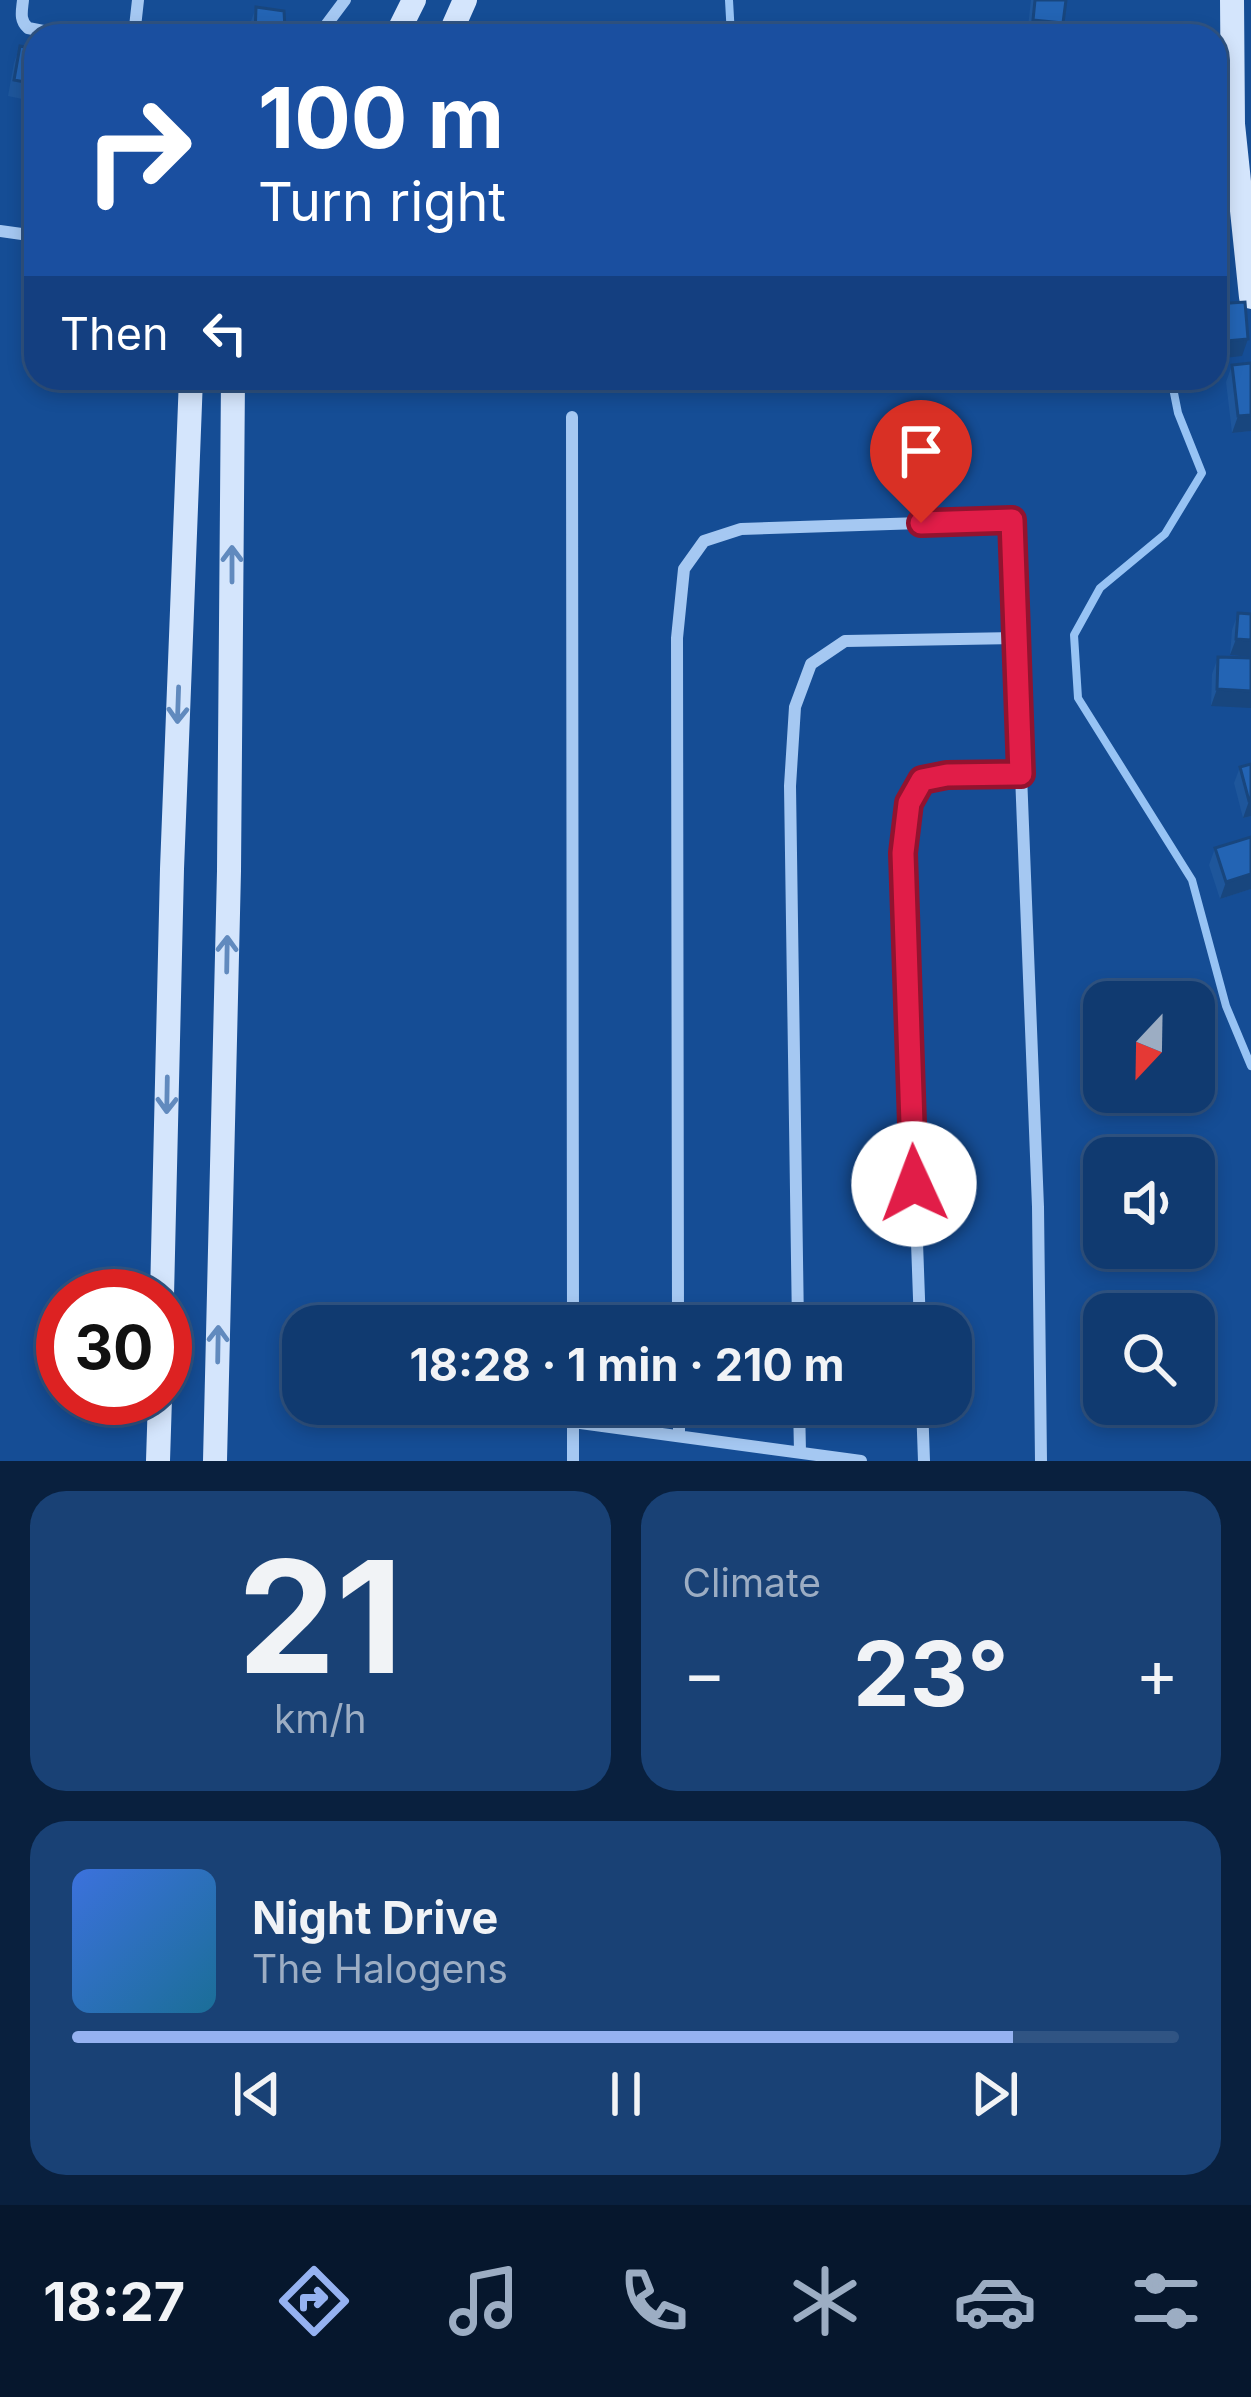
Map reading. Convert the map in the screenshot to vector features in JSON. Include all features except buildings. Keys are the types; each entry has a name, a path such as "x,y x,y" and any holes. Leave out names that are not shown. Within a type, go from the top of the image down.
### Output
{"street":[{"path":"1232,0 1233,124 1245,300"},
{"path":"163,1269 190,390"},
{"path":"215,1461 229,871 233,390"},
{"path":"572,417 573,1305"},
{"path":"679,1305 677,638 684,569 704,541 741,530 1012,520 1038,1207 1040,1461"},
{"path":"798,1305 790,786 794,707 811,664 844,641 1016,638"},
{"path":"919,1305 903,853 909,803 922,780 1021,774"},
{"path":"158,1461 159,1425"},
{"path":"573,1461 574,1425"},
{"path":"602,1425 861,1461"},
{"path":"679,1425 679,1436"},
{"path":"799,1425 800,1453"},
{"path":"923,1425 925,1461"}],"waterway":[{"path":"729,0 730,24"},
{"path":"1173,390 1202,473 1165,534 1100,588 1074,635 1078,698 1192,880 1226,1006 1251,1066"}],"route":[{"path":"914,1184 903,853 909,803 922,780 1021,774 1012,520 921,523"}]}
